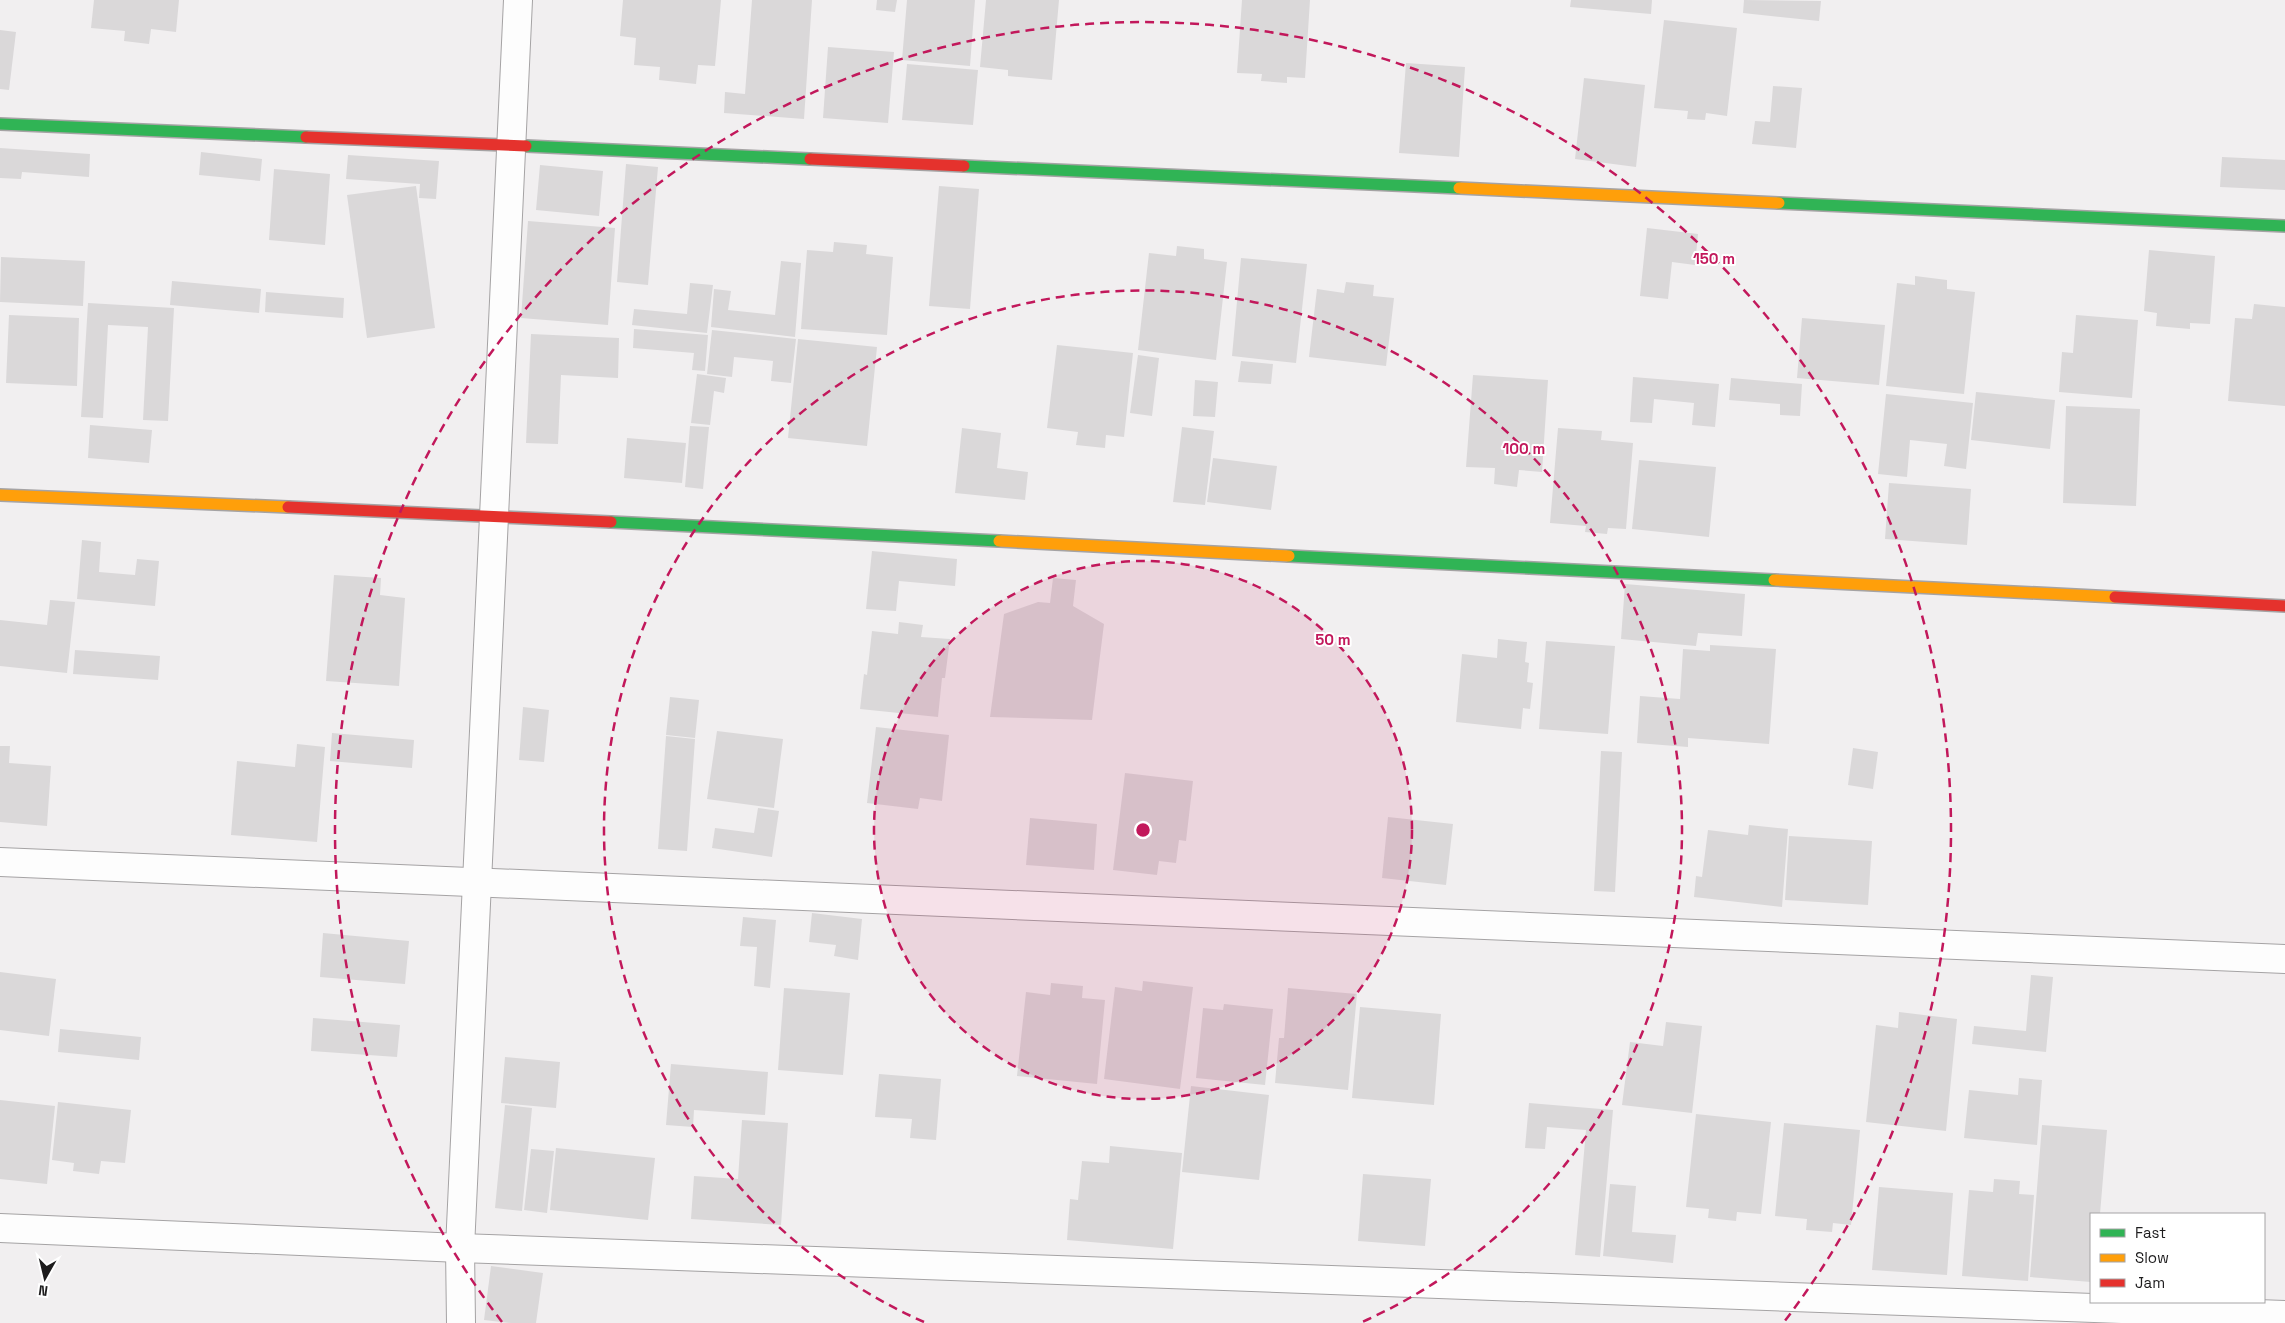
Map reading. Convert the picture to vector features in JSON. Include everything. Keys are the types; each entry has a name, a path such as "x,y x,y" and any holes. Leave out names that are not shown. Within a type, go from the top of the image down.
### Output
{"street":[{"path":"461,1323 460,1248 518,0"},
{"path":"0,124 511,145 2285,226"},
{"path":"0,495 494,516 2285,606"},
{"path":"0,862 2285,959"},
{"path":"0,1228 460,1248 2285,1315"}],"building":[{"path":"94,0 179,0 176,32 151,29 149,44 124,41 125,31 91,28"},
{"path":"623,0 721,0 715,66 698,65 696,84 659,80 660,67 634,65 636,38 620,36"},
{"path":"752,0 812,0 804,119 724,113 725,92 745,94"},
{"path":"877,0 897,0 895,12 876,10"},
{"path":"907,0 975,0 970,66 902,60"},
{"path":"986,0 1059,0 1052,80 1008,76 1008,70 980,67"},
{"path":"1242,0 1310,0 1305,78 1287,77 1287,83 1261,81 1262,74 1237,73"},
{"path":"1571,0 1652,0 1651,14 1570,7"},
{"path":"1744,0 1821,1 1819,21 1743,13"},
{"path":"1664,20 1737,28 1727,116 1706,113 1705,120 1687,119 1688,111 1654,108"},
{"path":"0,30 16,32 9,90 0,89"},
{"path":"828,47 894,52 888,123 823,118"},
{"path":"1406,63 1465,67 1459,157 1399,153"},
{"path":"907,64 978,70 973,125 902,120"},
{"path":"1584,78 1645,85 1636,167 1575,159"},
{"path":"1773,86 1802,88 1796,148 1752,144 1755,121 1770,122"},
{"path":"0,148 90,154 89,177 22,172 21,179 0,178"},
{"path":"201,152 262,159 260,181 199,175"},
{"path":"348,155 439,161 436,199 419,198 420,184 346,179"},
{"path":"2222,157 2285,160 2285,190 2220,187"},
{"path":"626,164 658,167 648,285 617,282"},
{"path":"540,165 603,171 599,216 536,210"},
{"path":"274,169 330,174 325,245 269,240"},
{"path":"416,186 435,328 367,338 347,195"},
{"path":"939,186 979,189 970,309 929,306"},
{"path":"528,221 615,228 608,325 521,318"},
{"path":"1647,228 1698,234 1695,265 1672,262 1668,299 1640,296"},
{"path":"834,242 867,245 866,254 893,257 887,335 801,329 807,250 833,252"},
{"path":"1177,246 1204,249 1204,259 1227,262 1216,360 1138,350 1149,253 1176,256"},
{"path":"2149,250 2215,256 2210,324 2190,323 2190,329 2156,326 2157,313 2144,311"},
{"path":"1,257 85,261 83,306 0,302"},
{"path":"1241,258 1307,264 1296,363 1232,356"},
{"path":"781,261 801,263 795,337 711,327 714,289 731,291 728,310 775,315"},
{"path":"1915,276 1947,280 1947,289 1975,292 1964,394 1886,386 1897,283 1915,285"},
{"path":"172,281 261,289 259,313 170,305"},
{"path":"1346,282 1374,285 1373,296 1394,298 1386,366 1309,357 1317,289 1344,293"},
{"path":"690,283 713,285 707,333 632,325 634,309 687,314"},
{"path":"266,292 344,298 343,318 265,312"},
{"path":"88,303 174,308 168,421 143,420 148,327 108,325 103,418 81,417"},
{"path":"2254,304 2285,307 2285,406 2228,401 2235,318 2252,319"},
{"path":"9,315 79,318 77,386 6,383"},
{"path":"2076,315 2138,320 2132,398 2059,392 2062,352 2073,353"},
{"path":"1802,318 1885,325 1879,385 1797,378"},
{"path":"634,329 708,335 705,371 692,370 694,353 633,348"},
{"path":"712,330 796,339 791,383 771,381 773,361 734,357 732,377 707,374"},
{"path":"531,334 619,338 618,378 561,375 558,444 526,443"},
{"path":"798,339 877,347 867,446 788,438"},
{"path":"1057,345 1133,353 1124,437 1106,435 1105,448 1076,445 1078,432 1047,428"},
{"path":"1138,355 1159,358 1152,416 1130,413"},
{"path":"1241,361 1273,364 1271,384 1238,382"},
{"path":"697,374 726,378 724,393 714,391 710,425 691,423"},
{"path":"1473,375 1548,380 1542,472 1519,470 1517,487 1494,484 1495,468 1466,467"},
{"path":"1633,377 1719,384 1715,427 1692,425 1694,403 1654,399 1652,423 1630,422"},
{"path":"1731,378 1802,384 1800,416 1780,415 1780,404 1729,400"},
{"path":"1195,380 1218,382 1215,417 1193,416"},
{"path":"1976,392 2055,400 2050,449 1971,440"},
{"path":"1886,394 1973,403 1966,469 1944,466 1947,444 1910,440 1907,477 1878,474"},
{"path":"2066,406 2140,409 2136,506 2063,503"},
{"path":"90,425 152,430 149,463 88,458"},
{"path":"690,426 709,427 703,489 685,487"},
{"path":"1182,427 1214,431 1205,505 1173,502"},
{"path":"962,428 1001,433 997,468 1028,472 1025,500 955,493"},
{"path":"1558,428 1602,431 1601,440 1633,443 1626,529 1608,528 1607,534 1585,532 1586,526 1550,523"},
{"path":"627,438 686,443 682,483 624,478"},
{"path":"1213,458 1277,466 1271,510 1207,502"},
{"path":"1639,460 1716,467 1709,537 1632,529"},
{"path":"1889,483 1971,489 1967,545 1885,539"},
{"path":"82,540 101,542 99,572 135,575 137,559 159,561 155,606 77,599"},
{"path":"872,551 957,559 955,586 899,581 896,611 866,609"},
{"path":"334,575 381,578 380,595 405,598 399,686 326,681"},
{"path":"1053,578 1076,580 1073,606 1104,624 1092,720 990,717 1004,614 1038,602 1050,603"},
{"path":"1625,584 1745,594 1742,636 1698,633 1696,646 1621,639"},
{"path":"50,600 75,602 67,673 0,666 0,620 47,625"},
{"path":"899,622 923,625 921,637 950,639 945,678 942,678 938,717 860,709 864,674 867,675 872,631 898,634"},
{"path":"1498,639 1527,642 1525,662 1529,663 1527,682 1533,683 1530,709 1523,708 1521,729 1456,722 1462,654 1497,658"},
{"path":"1546,641 1615,646 1608,734 1539,729"},
{"path":"1710,645 1776,649 1769,744 1688,738 1688,747 1637,743 1640,696 1680,699 1683,649 1710,651"},
{"path":"75,650 160,656 158,680 73,674"},
{"path":"670,697 699,700 695,738 666,735"},
{"path":"523,707 549,710 544,762 519,760"},
{"path":"876,727 949,735 942,801 920,798 918,809 867,803"},
{"path":"717,731 783,739 774,808 707,799"},
{"path":"332,733 414,740 412,768 330,761"},
{"path":"666,736 695,739 687,851 658,849"},
{"path":"297,744 325,747 317,842 231,835 237,761 295,767"},
{"path":"0,746 10,746 9,763 51,766 47,826 0,822"},
{"path":"1853,748 1878,752 1873,789 1848,785"},
{"path":"1601,751 1622,752 1615,892 1594,891"},
{"path":"1125,773 1193,781 1186,841 1179,840 1176,863 1159,861 1157,875 1113,870"},
{"path":"758,808 779,811 772,857 712,848 715,828 754,833"},
{"path":"1388,817 1453,824 1446,885 1382,878"},
{"path":"1030,818 1097,824 1094,870 1026,865"},
{"path":"1749,825 1788,829 1782,907 1694,897 1696,876 1702,877 1708,830 1748,835"},
{"path":"1789,836 1872,841 1868,905 1785,900"},
{"path":"812,913 862,919 858,960 834,956 836,945 809,942"},
{"path":"743,917 776,920 770,988 754,986 757,947 740,946"},
{"path":"323,933 409,941 405,984 320,977"},
{"path":"0,972 56,979 49,1036 0,1030"},
{"path":"2031,975 2053,977 2046,1052 1972,1044 1974,1026 2026,1031"},
{"path":"1143,981 1193,987 1180,1089 1104,1079 1115,987 1142,991"},
{"path":"1051,983 1083,986 1082,998 1105,1000 1097,1084 1017,1076 1026,992 1050,995"},
{"path":"784,988 850,993 843,1075 778,1070"},
{"path":"1288,988 1357,994 1348,1090 1275,1083 1279,1038 1284,1038"},
{"path":"1224,1004 1273,1009 1265,1085 1196,1078 1203,1008 1223,1010"},
{"path":"1360,1007 1441,1014 1434,1105 1352,1098"},
{"path":"1899,1012 1957,1019 1946,1131 1866,1122 1876,1025 1898,1028"},
{"path":"313,1018 400,1025 397,1057 311,1051"},
{"path":"1666,1022 1702,1026 1692,1113 1622,1105 1630,1042 1663,1046"},
{"path":"60,1029 141,1037 139,1060 58,1052"},
{"path":"505,1057 560,1062 556,1108 501,1103"},
{"path":"671,1064 768,1072 765,1115 694,1110 693,1127 666,1125"},
{"path":"879,1074 941,1079 936,1140 910,1138 912,1119 875,1117"},
{"path":"2019,1078 2042,1080 2037,1145 1964,1138 1969,1090 2018,1095"},
{"path":"1191,1086 1269,1095 1259,1180 1182,1172"},
{"path":"0,1100 55,1106 47,1184 0,1179"},
{"path":"58,1102 131,1110 125,1163 101,1161 99,1174 73,1171 74,1163 52,1160"},
{"path":"1529,1103 1613,1110 1600,1257 1575,1255 1586,1130 1547,1127 1545,1149 1525,1148"},
{"path":"505,1105 532,1108 522,1211 495,1208"},
{"path":"1696,1114 1771,1122 1761,1214 1737,1212 1736,1221 1708,1218 1709,1209 1686,1207"},
{"path":"742,1120 788,1123 781,1225 691,1219 694,1176 738,1179"},
{"path":"1784,1123 1860,1130 1851,1225 1833,1223 1832,1232 1806,1230 1807,1219 1775,1216"},
{"path":"2042,1125 2107,1130 2100,1213 2090,1213 2090,1282 2030,1277"},
{"path":"1110,1146 1182,1153 1173,1249 1067,1240 1070,1199 1078,1200 1082,1161 1109,1163"},
{"path":"556,1148 655,1158 648,1220 550,1210"},
{"path":"531,1149 554,1151 547,1213 524,1210"},
{"path":"1363,1174 1431,1179 1425,1246 1358,1241"},
{"path":"1994,1179 2020,1181 2019,1194 2034,1195 2028,1281 1962,1276 1969,1190 1993,1192"},
{"path":"1610,1184 1636,1186 1632,1232 1676,1235 1673,1263 1603,1256"},
{"path":"1879,1187 1953,1193 1947,1275 1872,1270"},
{"path":"491,1266 543,1273 536,1323 484,1320"}],"traffic: fast":[{"path":"0,124 306,137"},
{"path":"526,146 810,159"},
{"path":"964,166 1459,188"},
{"path":"1779,203 2285,226"},
{"path":"611,522 999,541"},
{"path":"1289,556 1774,580"}],"traffic: slow":[{"path":"1459,188 1779,203"},
{"path":"0,495 288,507"},
{"path":"999,541 1289,556"},
{"path":"1774,580 2115,597"}],"traffic: jam":[{"path":"306,137 526,146"},
{"path":"810,159 964,166"},
{"path":"288,507 611,522"},
{"path":"2115,597 2285,606"}]}
